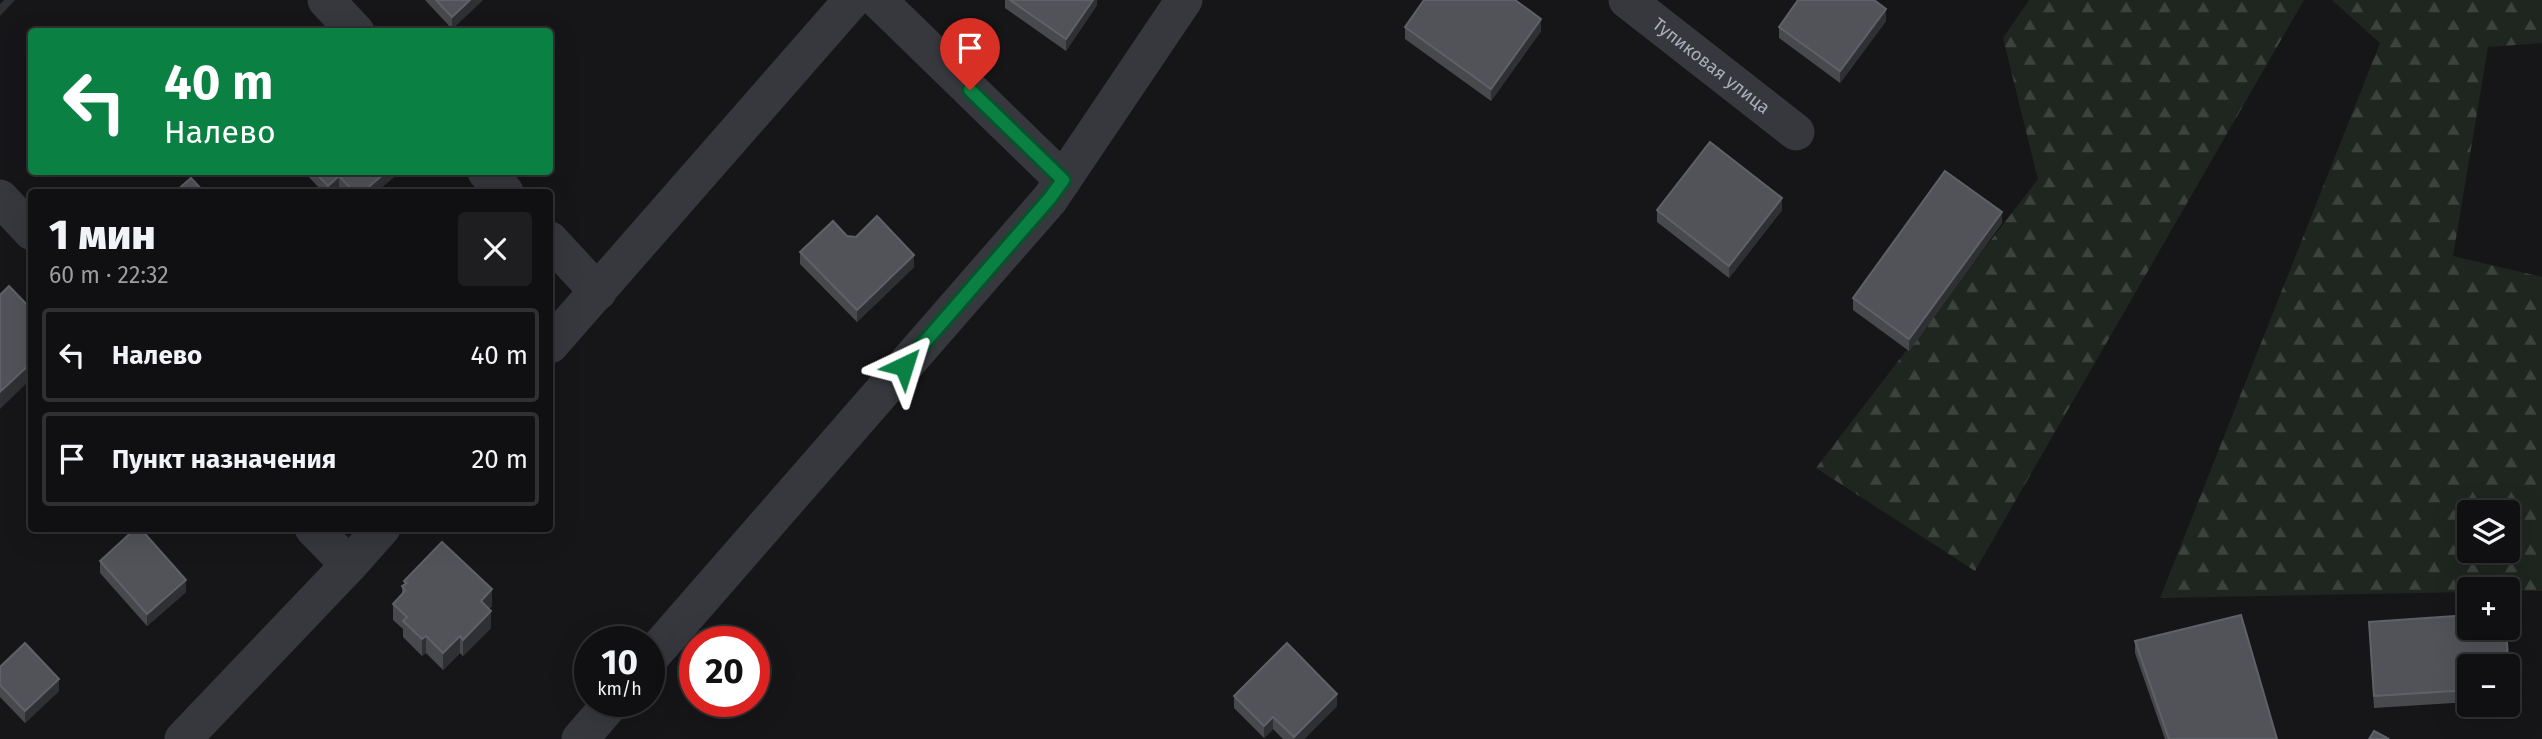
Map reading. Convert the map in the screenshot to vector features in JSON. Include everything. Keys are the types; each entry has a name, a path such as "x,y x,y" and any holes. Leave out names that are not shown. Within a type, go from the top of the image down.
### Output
{"lane":[{"path":"326,0 352,28"},
{"path":"553,342 852,0"},
{"path":"878,0 1063,180"},
{"path":"665,641 1050,198 1184,0"},
{"name":"Тупиковая улица","path":"1627,0 1796,132"},
{"path":"489,175 502,189"},
{"path":"0,198 28,228"},
{"path":"553,243 598,292"},
{"path":"317,532 349,565"},
{"path":"183,739 378,532"},
{"path":"580,739 599,717"}],"green space":[{"path":"2029,0 2304,0 1975,571 1816,468 2038,179 2003,38"},
{"path":"2332,0 2542,0 2542,43 2488,47 2453,256 2542,277 2542,591 2520,591 2520,577 2457,577 2457,592 2160,598 2380,43"}],"building":[{"path":"436,0 470,0 452,17"},
{"path":"1010,0 1093,0 1066,39"},
{"path":"1424,0 1515,0 1541,19 1491,89 1405,27"},
{"path":"1798,0 1874,0 1886,9 1840,71 1779,27"},
{"path":"1710,142 1782,198 1729,266 1657,210"},
{"path":"1945,171 2002,212 1909,339 1853,298"},
{"path":"318,175 383,175 366,189 351,189 339,176 328,186"},
{"path":"191,178 201,189 178,189"},
{"path":"877,216 914,255 857,310 800,252 833,221 847,236 856,237"},
{"path":"9,286 28,306 28,366 0,392 0,295"},
{"path":"132,532 144,532 186,580 147,614 100,561"},
{"path":"442,542 492,589 481,601 491,611 463,640 460,636 443,653 426,636 422,639 403,621 407,617 393,604 405,591 402,586 407,583 404,581"},
{"path":"2241,615 2277,739 2169,739 2135,641"},
{"path":"2457,616 2457,640 2507,640 2508,654 2457,654 2457,691 2374,696 2369,622"},
{"path":"25,643 59,679 25,711 0,685 0,667"},
{"path":"1287,643 1337,694 1294,737 1273,717 1264,726 1234,696"},
{"path":"2374,731 2389,739 2369,739"}],"route":[{"path":"904,366 1063,180 970,90"}]}
